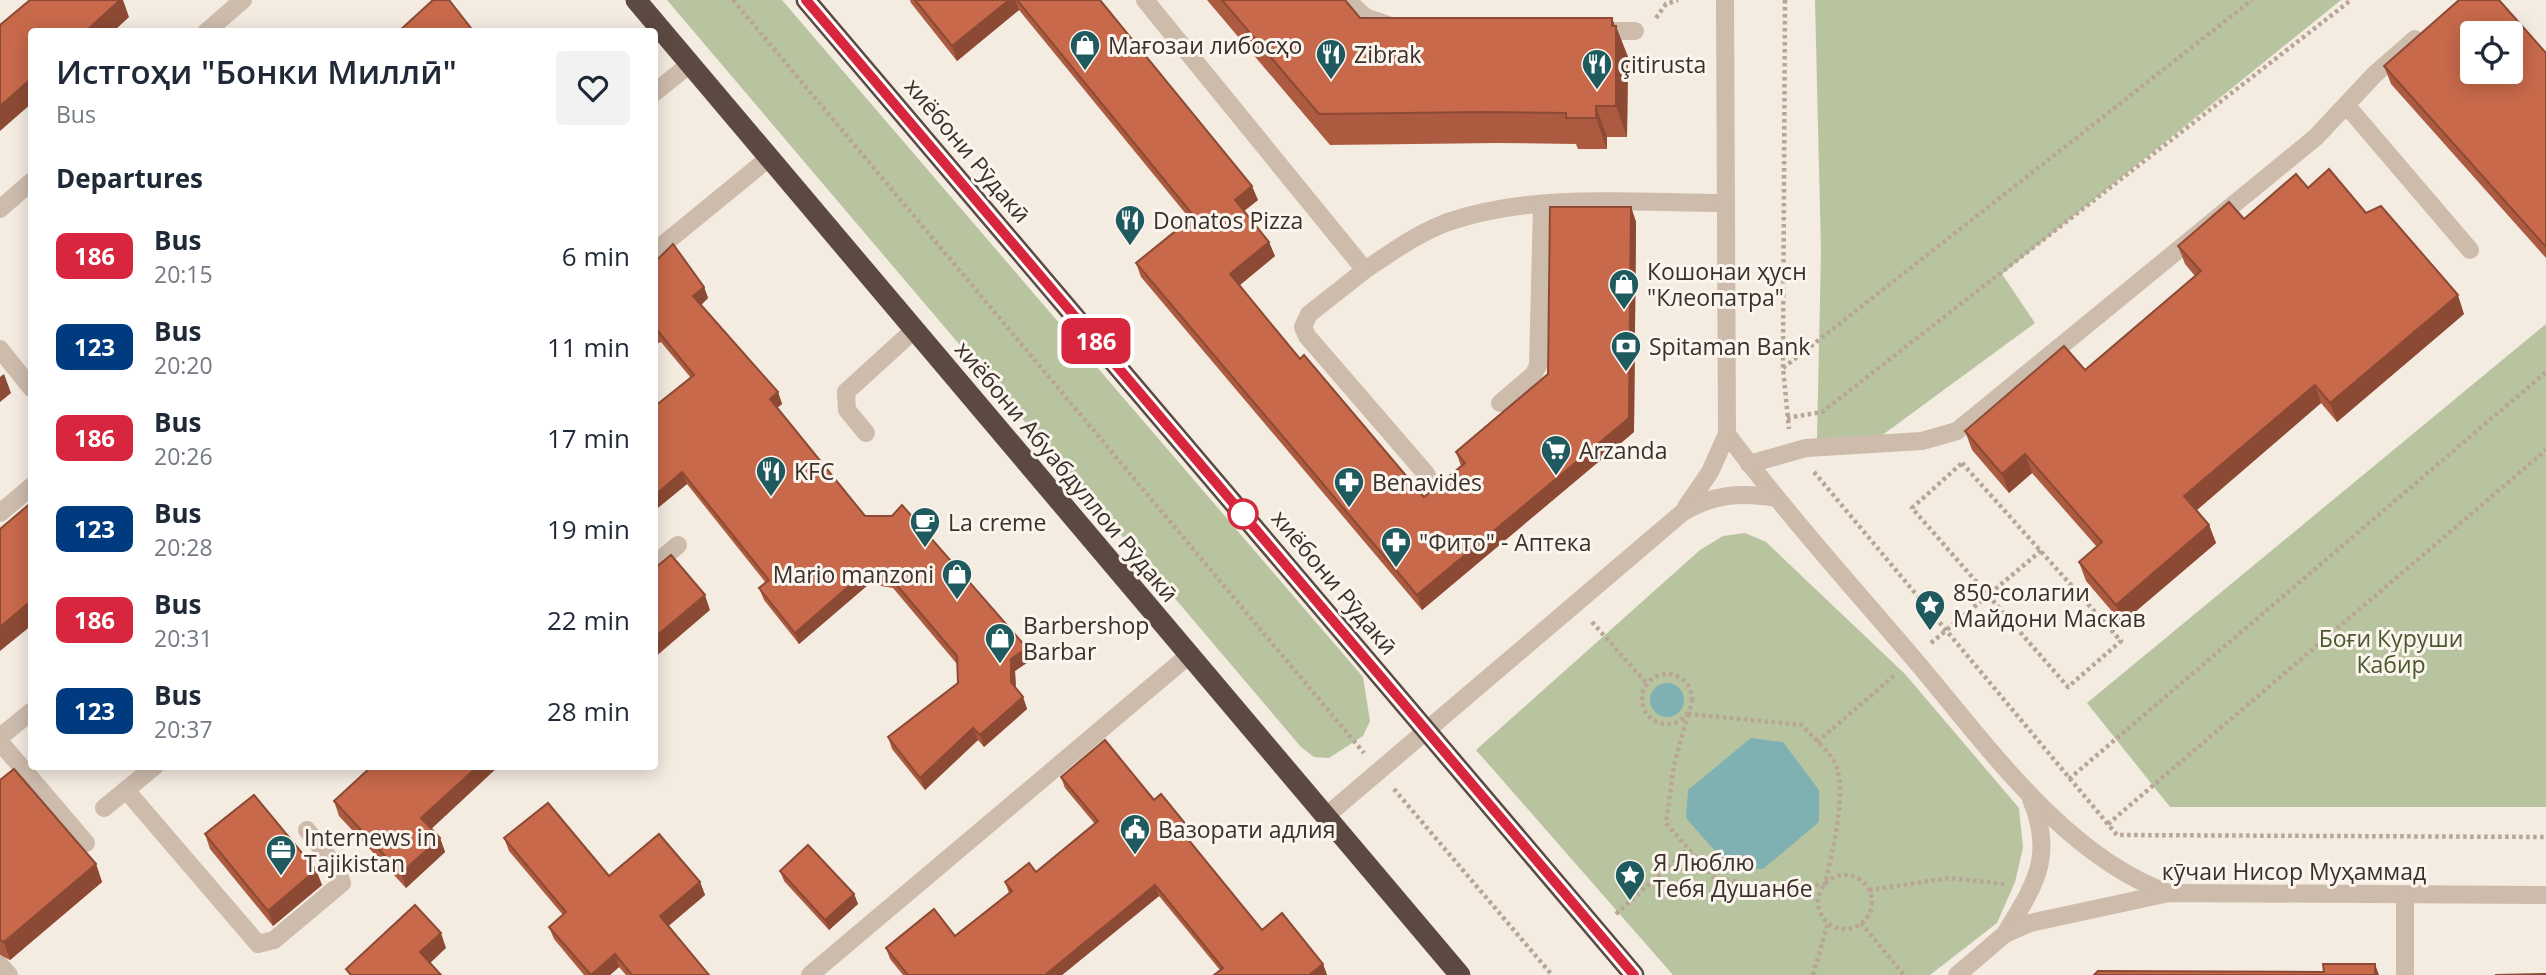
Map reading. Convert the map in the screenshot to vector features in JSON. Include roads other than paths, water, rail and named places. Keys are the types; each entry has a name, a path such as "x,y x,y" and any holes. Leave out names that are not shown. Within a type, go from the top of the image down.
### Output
{"highway":[{"name":"хиёбони Абуабдуллои Рӯдакӣ","path":"636,0 1460,975"},
{"name":"хиёбони Рӯдакӣ","path":"806,0 1634,975"}],"street":[{"path":"1145,0 1365,270"},
{"path":"1347,0 1365,18 1408,28"},
{"path":"1682,513 1710,472 1727,434 1725,0"},
{"path":"210,28 235,3"},
{"path":"1749,464 1795,450 1922,441 1957,431 2316,137 2374,75 2429,26"},
{"path":"1581,30 1635,31"},
{"path":"658,90 690,64"},
{"path":"2347,106 2470,250"},
{"path":"658,249 769,158"},
{"path":"0,209 28,184"},
{"path":"1427,475 1307,336 1303,327 1309,314 1409,240 1449,222 1542,205 1726,203"},
{"path":"1500,403 1533,375 1538,366 1542,205"},
{"path":"866,433 847,410 846,392 914,330"},
{"path":"0,349 28,384"},
{"path":"1727,434 1776,498 2029,794 2117,869 2145,885 2169,893"},
{"path":"0,513 28,489"},
{"path":"1326,816 1682,513 1697,503 1724,496 1755,495 1776,498"},
{"path":"658,562 678,545"},
{"path":"810,975 1188,656"},
{"path":"28,715 0,740 86,843"},
{"path":"104,808 150,770"},
{"path":"126,790 258,944 274,940 342,883 337,868 307,830"},
{"name":"кӯчаи Нисор Муҳаммад","path":"1957,975 2005,934 2033,888 2042,861 2043,834 2029,794"},
{"name":"кӯчаи Нисор Муҳаммад","path":"2005,934 2047,918 2169,893 2546,895"},
{"path":"2405,895 2405,975"},
{"path":"0,965 9,975"}],"water":[{"path":"1667,683 1679,688 1684,700 1679,712 1667,717 1655,712 1650,700 1655,688"},
{"path":"1751,738 1783,742 1819,790 1819,822 1763,869 1730,868 1686,818 1688,790"}],"place":[{"name":"Мағозаи либосҳо","path":"1085,72"},
{"name":"Zibrak","path":"1331,81"},
{"name":"çitirusta","path":"1597,91"},
{"name":"Donatos Pizza","path":"1130,247"},
{"name":"Кошонаи ҳусн \"Клеопатра\"","path":"1624,311"},
{"name":"Spitaman Bank","path":"1626,373"},
{"name":"Arzanda","path":"1556,477"},
{"name":"KFC","path":"771,498"},
{"name":"Benavides","path":"1349,509"},
{"name":"La creme","path":"925,549"},
{"name":"\"Фито\" - Аптека","path":"1396,569"},
{"name":"Mario manzoni","path":"957,601"},
{"name":"850-солагии Майдони Маскав","path":"1930,632"},
{"name":"Barbershop Barbar","path":"1000,665"},
{"name":"Вазорати адлия","path":"1135,856"},
{"name":"Internews in Tajikistan","path":"281,877"},
{"name":"Я Люблю Тебя Душанбе","path":"1630,902"}],"park label":[{"name":"Боғи Куруши Кабир","path":"2391,651"}]}
